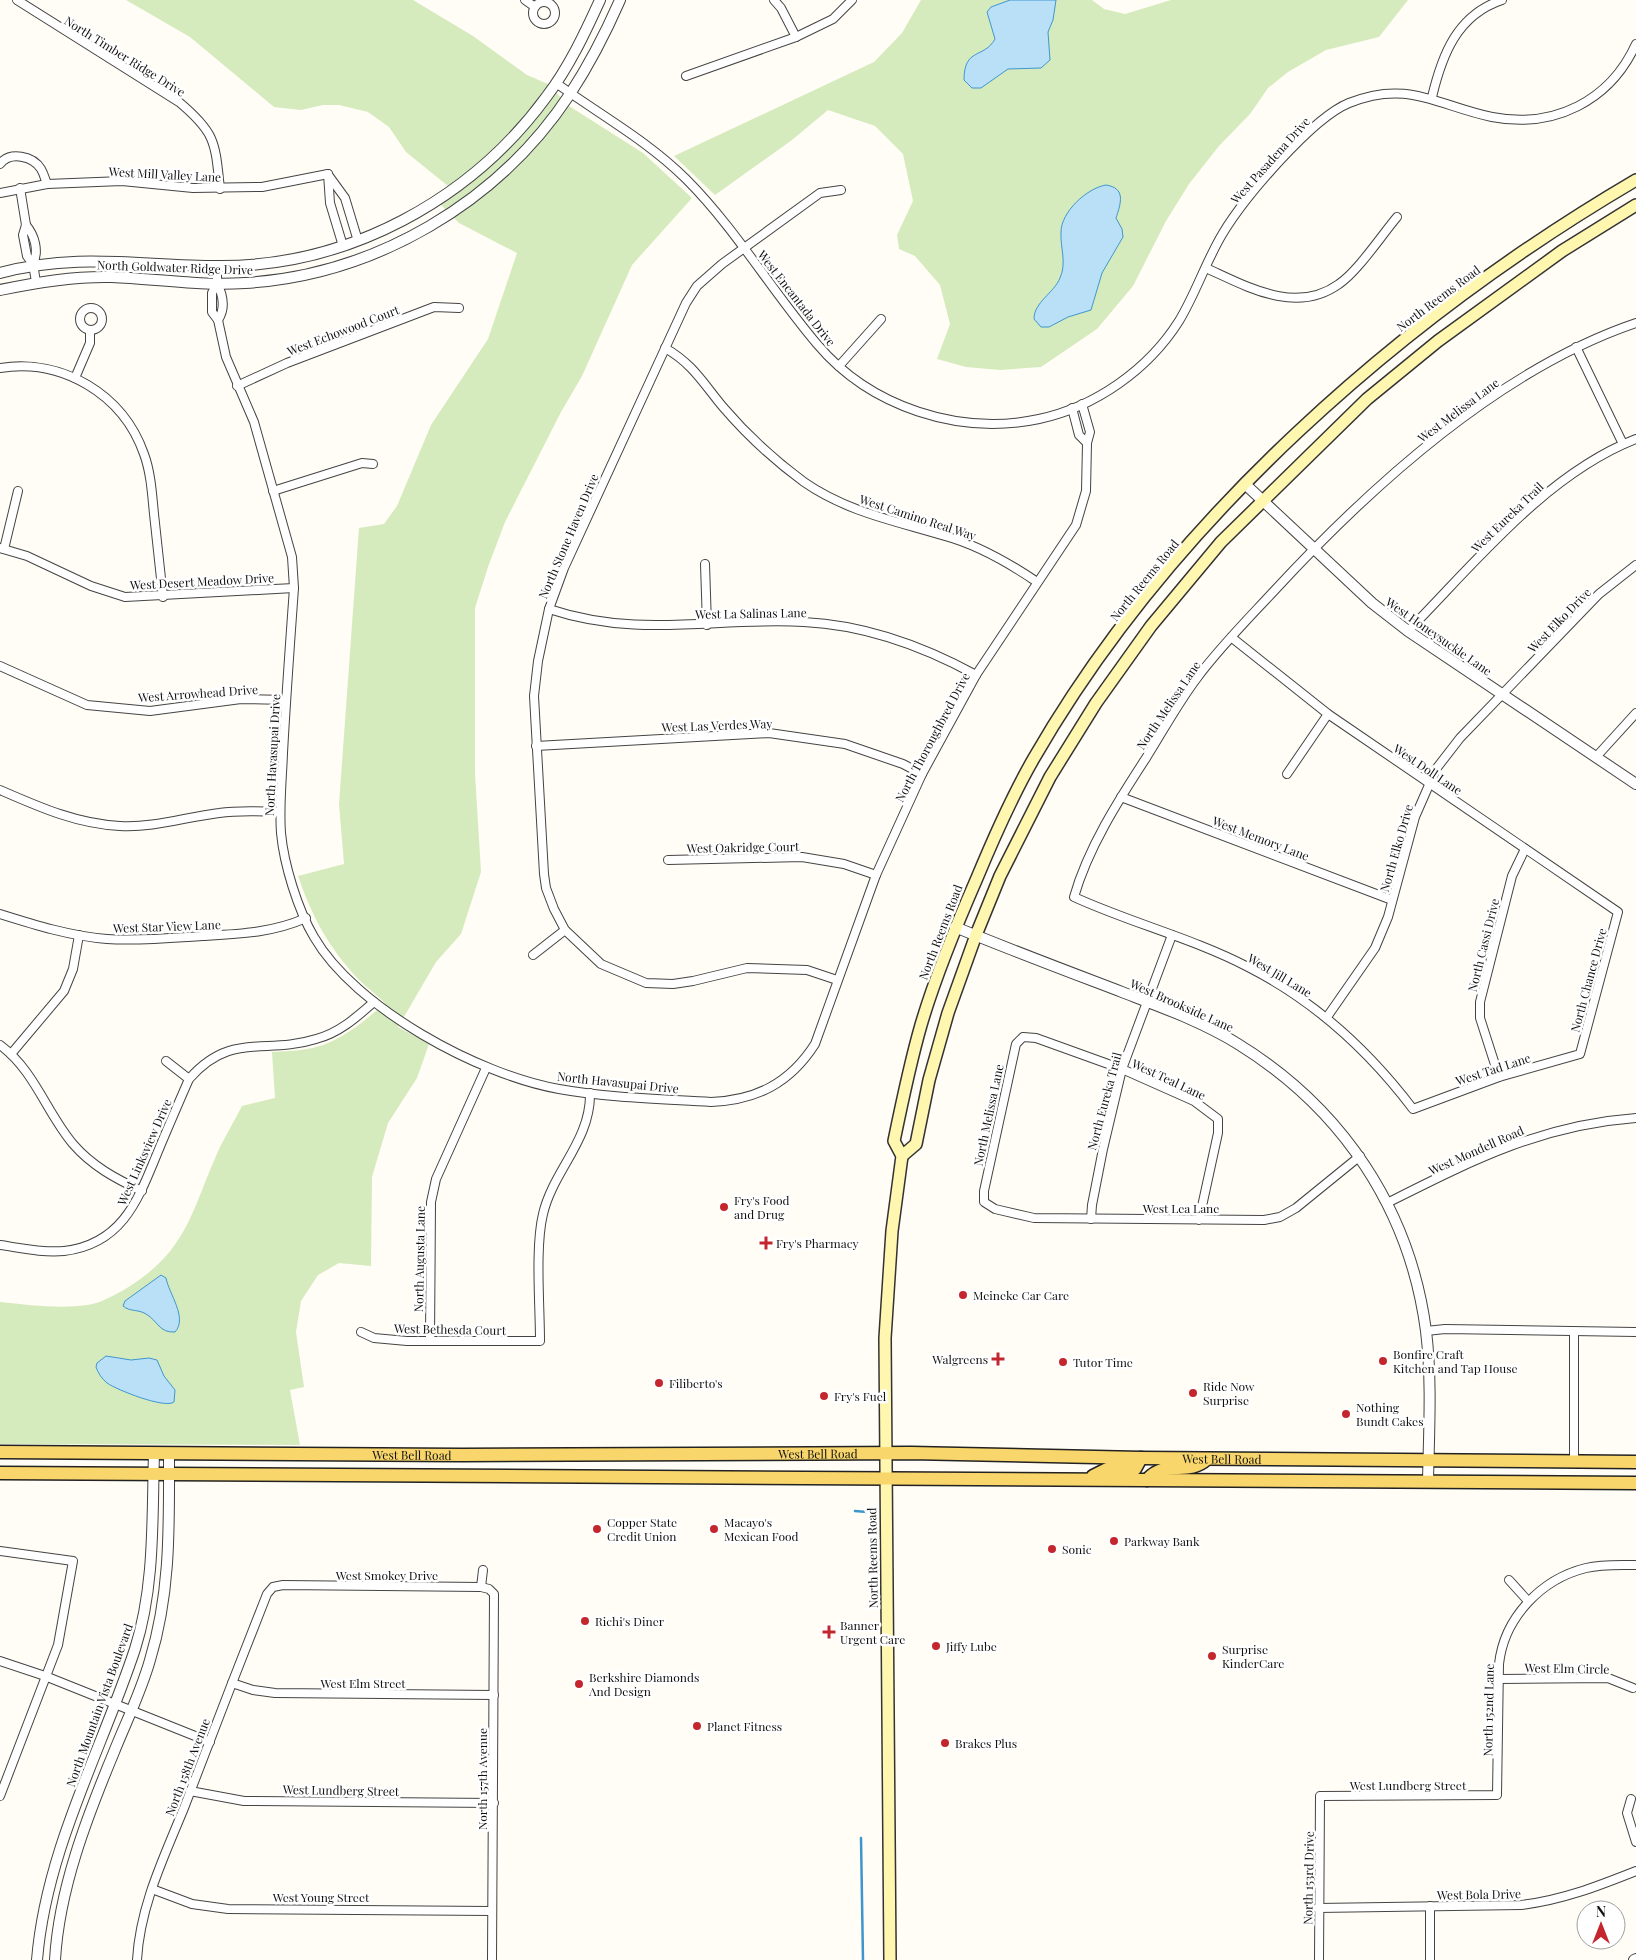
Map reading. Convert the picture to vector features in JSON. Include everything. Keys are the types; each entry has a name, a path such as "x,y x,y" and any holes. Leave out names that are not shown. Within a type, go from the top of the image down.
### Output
{"main road":[{"name":"North Reems Road","path":"890,1960 884,1338 887,1291 902,1156 894,1141 920,1027 955,927 994,836 1033,758 1101,655 1163,575 1289,440 1379,360 1482,281 1582,212 1636,180"},
{"path":"902,1156 916,1144 940,1042 976,935 1000,876 1050,777 1096,703 1151,626 1221,542 1367,399 1438,341 1562,251 1636,205"},
{"name":"West Bell Road","path":"0,1452 638,1455 885,1454 1636,1462"},
{"path":"637,1477 638,1455"},
{"path":"1088,1478 1106,1470 1135,1469 1141,1458"},
{"path":"1147,1480 1158,1470 1196,1467 1207,1458"},
{"name":"West Bell Road","path":"0,1473 1088,1478 1636,1483"}],"street":[{"name":"North Timber Ridge Drive","path":"17,0 179,102 196,116 214,140 220,189"},
{"path":"526,0 535,7"},
{"name":"North Goldwater Ridge Drive","path":"0,272 33,264 90,260 217,266 279,262 358,241 433,205 479,171 518,133 556,83 600,0"},
{"name":"North Goldwater Ridge Drive","path":"0,290 36,282 111,277 216,283 243,283 282,279 336,267 386,249 419,233 450,214 486,186 534,141 570,94 620,0"},
{"path":"774,0 781,8 796,37"},
{"path":"686,76 796,37 833,19 852,0"},
{"path":"1432,97 1439,67 1453,38 1479,10 1502,0"},
{"name":"West Pasadena Drive","path":"1120,383 1165,340 1188,304 1224,231 1237,213 1298,142 1331,112 1367,97 1404,93 1432,97 1494,117 1520,120 1547,118 1586,102 1608,87 1628,62 1636,44"},
{"name":"West Encantada Drive","path":"556,83 670,164 689,182 745,249 818,346 856,381 880,396 931,416 955,422 1024,422 1051,416 1082,404 1120,383"},
{"path":"0,164 4,160 16,156 30,159 40,168 47,184"},
{"path":"328,174 345,198 358,241"},
{"path":"328,174 330,203 343,246"},
{"name":"West Mill Valley Lane","path":"0,192 47,184 122,181 220,189 262,187 328,174"},
{"path":"20,188 26,225 33,233 37,256 33,264 36,282"},
{"name":"North Stone Haven Drive","path":"837,980 808,970 747,968 674,984 646,982 601,964 564,930 546,888 536,746 535,687 538,661 549,609 564,568 686,303 697,286 709,274 820,193 841,190"},
{"path":"1206,268 1250,288 1274,296 1294,298 1321,294 1340,284 1397,217"},
{"name":"North Havasupai Drive","path":"217,266 216,283 223,294 223,313 218,320 226,358 254,422 292,557 294,588 280,812 285,857 314,937 354,985 374,1002 426,1035 486,1068 558,1089 590,1094 712,1102 735,1101 764,1092"},
{"name":"West Echowood Court","path":"238,386 287,363 434,307 459,308"},
{"path":"839,366 881,319"},
{"name":"West Melissa Lane","path":"1314,548 1400,468 1464,418 1519,379 1576,346 1636,323"},
{"path":"75,378 90,343 90,330"},
{"path":"1576,346 1623,444"},
{"name":"West Camino Real Way","path":"665,348 682,358 698,374 722,406 758,445 805,482 840,502 875,517 947,536 981,550 1014,566 1037,582"},
{"path":"0,368 42,367 75,378 100,393 123,415 133,430 145,455 151,485 163,597"},
{"name":"North Thoroughbred Drive","path":"764,1092 804,1061 815,1044 876,875 922,774 976,675 1037,582 1066,542 1082,508 1088,474 1087,443 1090,432 1082,404"},
{"name":"North Thoroughbred Drive","path":"1072,408 1079,435 1087,443"},
{"name":"West Eureka Trail","path":"1408,631 1536,502 1568,476 1623,444 1636,439"},
{"path":"273,491 362,463 373,464"},
{"name":"West Honeysuckle Lane","path":"1246,485 1372,603 1408,631 1636,784"},
{"path":"2,548 18,490"},
{"name":"West Desert Meadow Drive","path":"2,548 27,556 92,586 125,597 163,597 218,590 294,588"},
{"name":"North Melissa Lane","path":"1074,897 1080,876 1121,797 1197,678 1231,637 1314,548"},
{"path":"705,564 707,625"},
{"name":"West Elko Drive","path":"1502,695 1599,594 1636,565"},
{"name":"West La Salinas Lane","path":"549,609 572,616 630,625 805,622 859,629 918,646 976,675"},
{"name":"West Doll Lane","path":"1231,637 1328,714 1618,912"},
{"name":"West Arrowhead Drive","path":"0,666 54,691 88,705 96,706 150,710 241,699 286,700"},
{"name":"North Elko Drive","path":"1327,1017 1375,948 1392,900 1414,817 1428,783 1436,769 1460,738 1502,695"},
{"path":"1596,757 1636,713"},
{"path":"1287,774 1328,714"},
{"name":"West Las Verdes Way","path":"536,746 769,733 845,744 903,764 922,774"},
{"path":"0,790 47,811 90,823 121,826 146,825 220,812 280,812"},
{"name":"West Memory Lane","path":"1121,797 1392,900"},
{"name":"North Cassi Drive","path":"1499,1076 1480,1018 1480,1002 1512,876 1525,849"},
{"name":"West Oakridge Court","path":"668,860 802,857 844,864 876,875"},
{"name":"West Jill Lane","path":"1074,897 1248,967 1327,1017 1391,1080 1413,1110"},
{"name":"North Chance Drive","path":"1580,1054 1618,912"},
{"name":"West Star View Lane","path":"0,914 79,936 141,939 254,933 284,927 306,918"},
{"name":"West Brookside Lane","path":"955,927 1147,1002 1236,1043 1272,1066 1306,1095 1360,1156 1387,1204 1403,1239 1414,1273 1426,1331 1428,1358 1428,1481"},
{"path":"533,955 564,930"},
{"name":"North Eureka Trail","path":"1091,1219 1103,1149 1122,1070 1172,935"},
{"path":"11,1054 64,991 73,969 79,936"},
{"name":"West Linksview Drive","path":"0,1245 32,1250 64,1250 95,1243 114,1230 131,1212 142,1192 189,1079 201,1066 216,1056 236,1048 302,1042 326,1036 345,1025 374,1002"},
{"name":"North Melissa Lane","path":"984,1202 984,1191 1001,1107 1016,1044 1023,1037"},
{"name":"West Teal Lane","path":"1023,1037 1036,1038 1122,1070 1194,1101 1218,1119 1218,1133 1199,1220"},
{"path":"0,1046 11,1054 36,1084 62,1129 82,1154 114,1178 142,1192"},
{"name":"West Tad Lane","path":"1413,1110 1499,1076 1580,1054"},
{"path":"166,1061 189,1079"},
{"name":"North Augusta Lane","path":"430,1341 431,1202 436,1179 486,1068"},
{"name":"West Bethesda Court","path":"361,1332 374,1338 430,1341 540,1341 540,1241 542,1214 548,1197 586,1127 590,1110 590,1094"},
{"name":"West Mondell Road","path":"1387,1204 1470,1162 1537,1135 1581,1124 1636,1118"},
{"name":"West Lea Lane","path":"984,1202 995,1208 1034,1218 1264,1220 1280,1217 1296,1208 1360,1156"},
{"path":"1426,1331 1445,1329 1636,1332"},
{"path":"1574,1332 1574,1460"},
{"name":"North Mountain Vista Boulevard","path":"37,1960 43,1912 58,1857 135,1649 146,1604 152,1557 154,1453"},
{"path":"55,1960 60,1922 70,1875 103,1782 150,1662 167,1585 169,1453"},
{"path":"0,1551 72,1561 58,1644 3,1778 0,1796"},
{"path":"1509,1580 1528,1601 1547,1585 1574,1571 1602,1566 1636,1565"},
{"path":"481,1587 483,1570"},
{"name":"West Smokey Drive","path":"273,1587 481,1587"},
{"name":"North 158th Avenue","path":"137,1960 142,1922 152,1889 267,1594 273,1587"},
{"name":"North 157th Avenue","path":"481,1587 492,1591 495,1597 492,1960"},
{"name":"North 152nd Lane","path":"1497,1795 1501,1649 1507,1633 1528,1601"},
{"path":"0,1661 46,1676 210,1742"},
{"name":"West Elm Circle","path":"1499,1678 1608,1678 1633,1688"},
{"name":"West Elm Street","path":"232,1683 253,1690 276,1693 494,1695"},
{"name":"West Lundberg Street","path":"190,1791 244,1801 494,1803"},
{"name":"West Lundberg Street","path":"1320,1796 1497,1795"},
{"name":"North 153rd Drive","path":"1319,1960 1320,1796"},
{"path":"1631,1799 1627,1813 1636,1842"},
{"name":"West Bola Drive","path":"1318,1908 1550,1902 1584,1892 1636,1870"},
{"name":"West Young Street","path":"152,1889 192,1904 228,1909 492,1911"},
{"path":"1430,1906 1430,1960"}],"green space":[{"path":"126,0 413,0 473,36 527,75 548,84 569,106 643,153 692,198 632,265 582,376 561,412 505,522 475,608 475,774 481,872 461,934 436,962 398,1027 429,1044 417,1078 388,1123 372,1177 371,1266 339,1263 318,1275 301,1301 296,1332 304,1387 290,1390 300,1445 0,1444 0,1302 55,1307 92,1304 122,1291 144,1276 162,1261 175,1245 185,1228 220,1147 242,1106 275,1098 272,1052 307,1049 328,1043 359,1025 385,1003 359,980 330,944 309,905 298,876 344,864 339,804 359,528 384,524 397,506 431,425 488,339 517,253 459,223 433,197 448,186 406,152 389,127 368,112 339,105 323,105 301,110 274,107 190,37"},
{"path":"921,0 1092,0 1104,9 1125,14 1171,0 1408,0 1379,37 1326,50 1288,72 1268,88 1250,114 1219,146 1189,184 1166,221 1133,286 1097,329 1041,367 1000,370 966,367 937,359 950,324 940,285 915,256 899,249 897,235 913,201 903,154 875,126 828,110 792,140 715,195 674,156 874,62 902,33"}],"water":[{"path":"1010,0 1056,0 1053,20 1048,32 1050,60 1041,68 1008,69 981,88 972,88 964,80 967,62 991,45 995,39 987,12 991,7"},
{"path":"1106,185 1117,189 1119,193 1120,202 1116,218 1122,229 1123,237 1102,273 1091,310 1068,317 1049,327 1041,327 1034,319 1035,313 1057,283 1062,272 1061,232 1065,217 1083,196"},
{"path":"161,1275 166,1278 179,1313 180,1320 175,1332 165,1331 143,1312 123,1306 125,1301"},
{"path":"106,1356 131,1360 149,1358 157,1360 164,1376 175,1390 174,1402 161,1403 151,1401 120,1390 107,1383 100,1376 96,1367 97,1363"}],"waterway":[{"path":"855,1511 867,1512"},
{"path":"861,1838 863,1960"}],"place":[{"name":"Fry's Food and Drug","path":"724,1207"},
{"name":"Fry's Pharmacy","path":"766,1243"},
{"name":"Meineke Car Care","path":"963,1295"},
{"name":"Walgreens","path":"998,1359"},
{"name":"Bonfire Craft Kitchen and Tap House","path":"1383,1361"},
{"name":"Tutor Time","path":"1063,1362"},
{"name":"Filiberto's","path":"659,1383"},
{"name":"Ride Now Surprise","path":"1193,1393"},
{"name":"Fry's Fuel","path":"824,1396"},
{"name":"Nothing Bundt Cakes","path":"1346,1414"},
{"name":"Copper State Credit Union","path":"597,1529"},
{"name":"Macayo's Mexican Food","path":"714,1529"},
{"name":"Parkway Bank","path":"1114,1541"},
{"name":"Sonic","path":"1052,1549"},
{"name":"Richi's Diner","path":"585,1621"},
{"name":"Banner Urgent Care","path":"829,1632"},
{"name":"Jiffy Lube","path":"936,1646"},
{"name":"Surprise KinderCare","path":"1212,1656"},
{"name":"Berkshire Diamonds And Design","path":"579,1684"},
{"name":"Planet Fitness","path":"697,1726"},
{"name":"Brakes Plus","path":"945,1743"}]}
